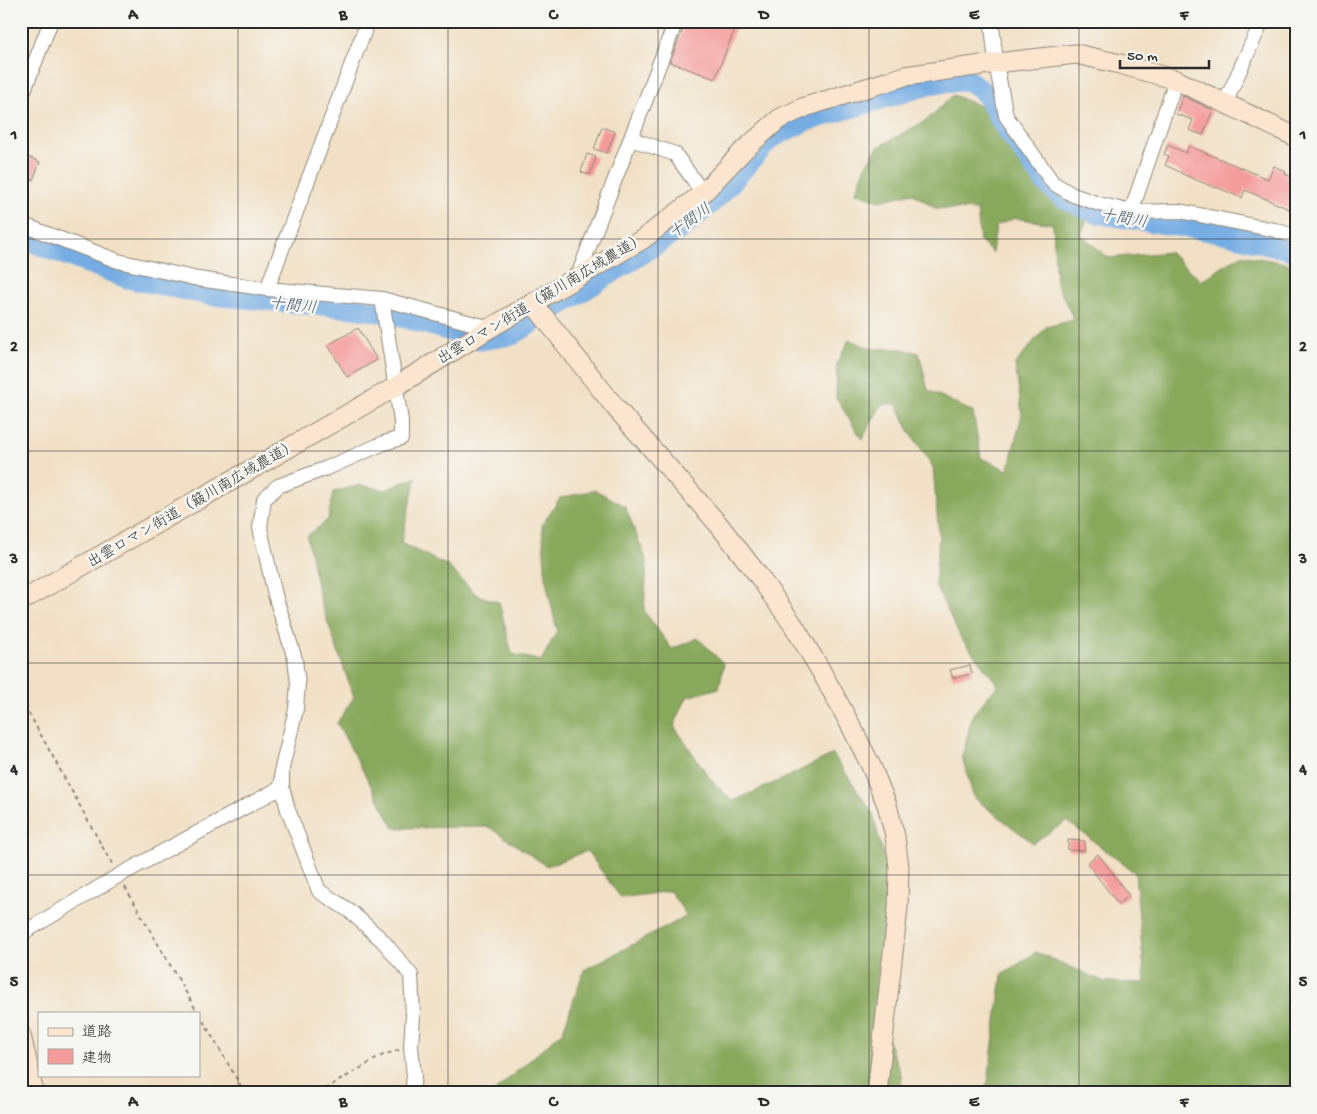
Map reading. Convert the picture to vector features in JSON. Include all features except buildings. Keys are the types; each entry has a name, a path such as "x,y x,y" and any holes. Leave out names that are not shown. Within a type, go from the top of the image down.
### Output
{"street":[{"path":"21,98 51,21"},
{"path":"267,288 368,21"},
{"path":"577,278 676,21"},
{"path":"990,21 1006,116 1053,183 1073,195 1131,212 1179,211 1296,236"},
{"path":"1225,103 1262,21"},
{"name":"出雲ロマン街道（簸川南広域農道）","path":"21,601 395,387 490,328 643,239 702,193 744,150 779,119 805,107 905,76 1076,54 1176,80 1296,138"},
{"path":"1131,212 1176,80"},
{"path":"631,139 675,154 702,193"},
{"path":"21,224 118,261 198,279 382,299 490,328"},
{"path":"382,299 400,421 400,438 278,486 264,499 260,528 275,595 295,659 298,683 296,709 282,768 282,787 288,810 319,891 350,911 382,941 411,975 413,1015 411,1047 414,1076 412,1093"},
{"path":"533,303 615,407 719,525 758,575 794,626 850,724 871,766 887,805 895,836 899,867 898,908 877,1093"},
{"path":"21,934 118,876 282,787"},
{"path":"21,1034 34,1093"}],"path":[{"path":"21,699 118,876 197,1012"},
{"path":"200,1016 245,1093"},
{"path":"318,1093 383,1054 411,1047"}],"green space":[{"path":"953,95 982,107 1047,192 1088,216 1081,235 1109,258 1169,252 1201,281 1241,255 1291,264 1296,268 1296,1093 981,1093 988,1082 1002,975 1036,952 1105,982 1145,983 1135,873 1067,821 1033,843 974,798 962,757 973,714 998,685 961,638 935,585 939,536 933,467 908,429 897,404 882,404 862,439 836,398 837,363 849,340 873,349 902,349 919,353 928,390 973,412 981,458 1008,470 1022,414 1015,364 1046,327 1074,320 1056,282 1053,224 1015,218 996,226 992,253 980,241 977,210 935,208 912,193 880,201 856,192 867,163 878,147 927,120"},
{"path":"416,477 401,543 448,566 477,595 499,602 512,654 541,661 557,631 546,581 542,525 560,498 595,490 625,506 647,562 644,611 672,649 698,638 724,664 719,688 687,697 674,726 711,780 733,801 833,754 873,814 889,879 874,1005 902,1077 900,1093 496,1093 497,1089 563,1031 584,970 687,916 670,891 621,898 587,851 547,866 489,827 394,828 337,723 354,697 320,600 307,536 328,520 333,492 360,485 385,490"}],"waterway":[{"name":"十間川","path":"21,238 127,278 210,295 388,313 481,340 512,335 682,228 716,199 771,138 803,122 932,84 968,80 985,93 1003,124 1046,183 1062,197 1095,213 1228,234 1296,252"}]}
